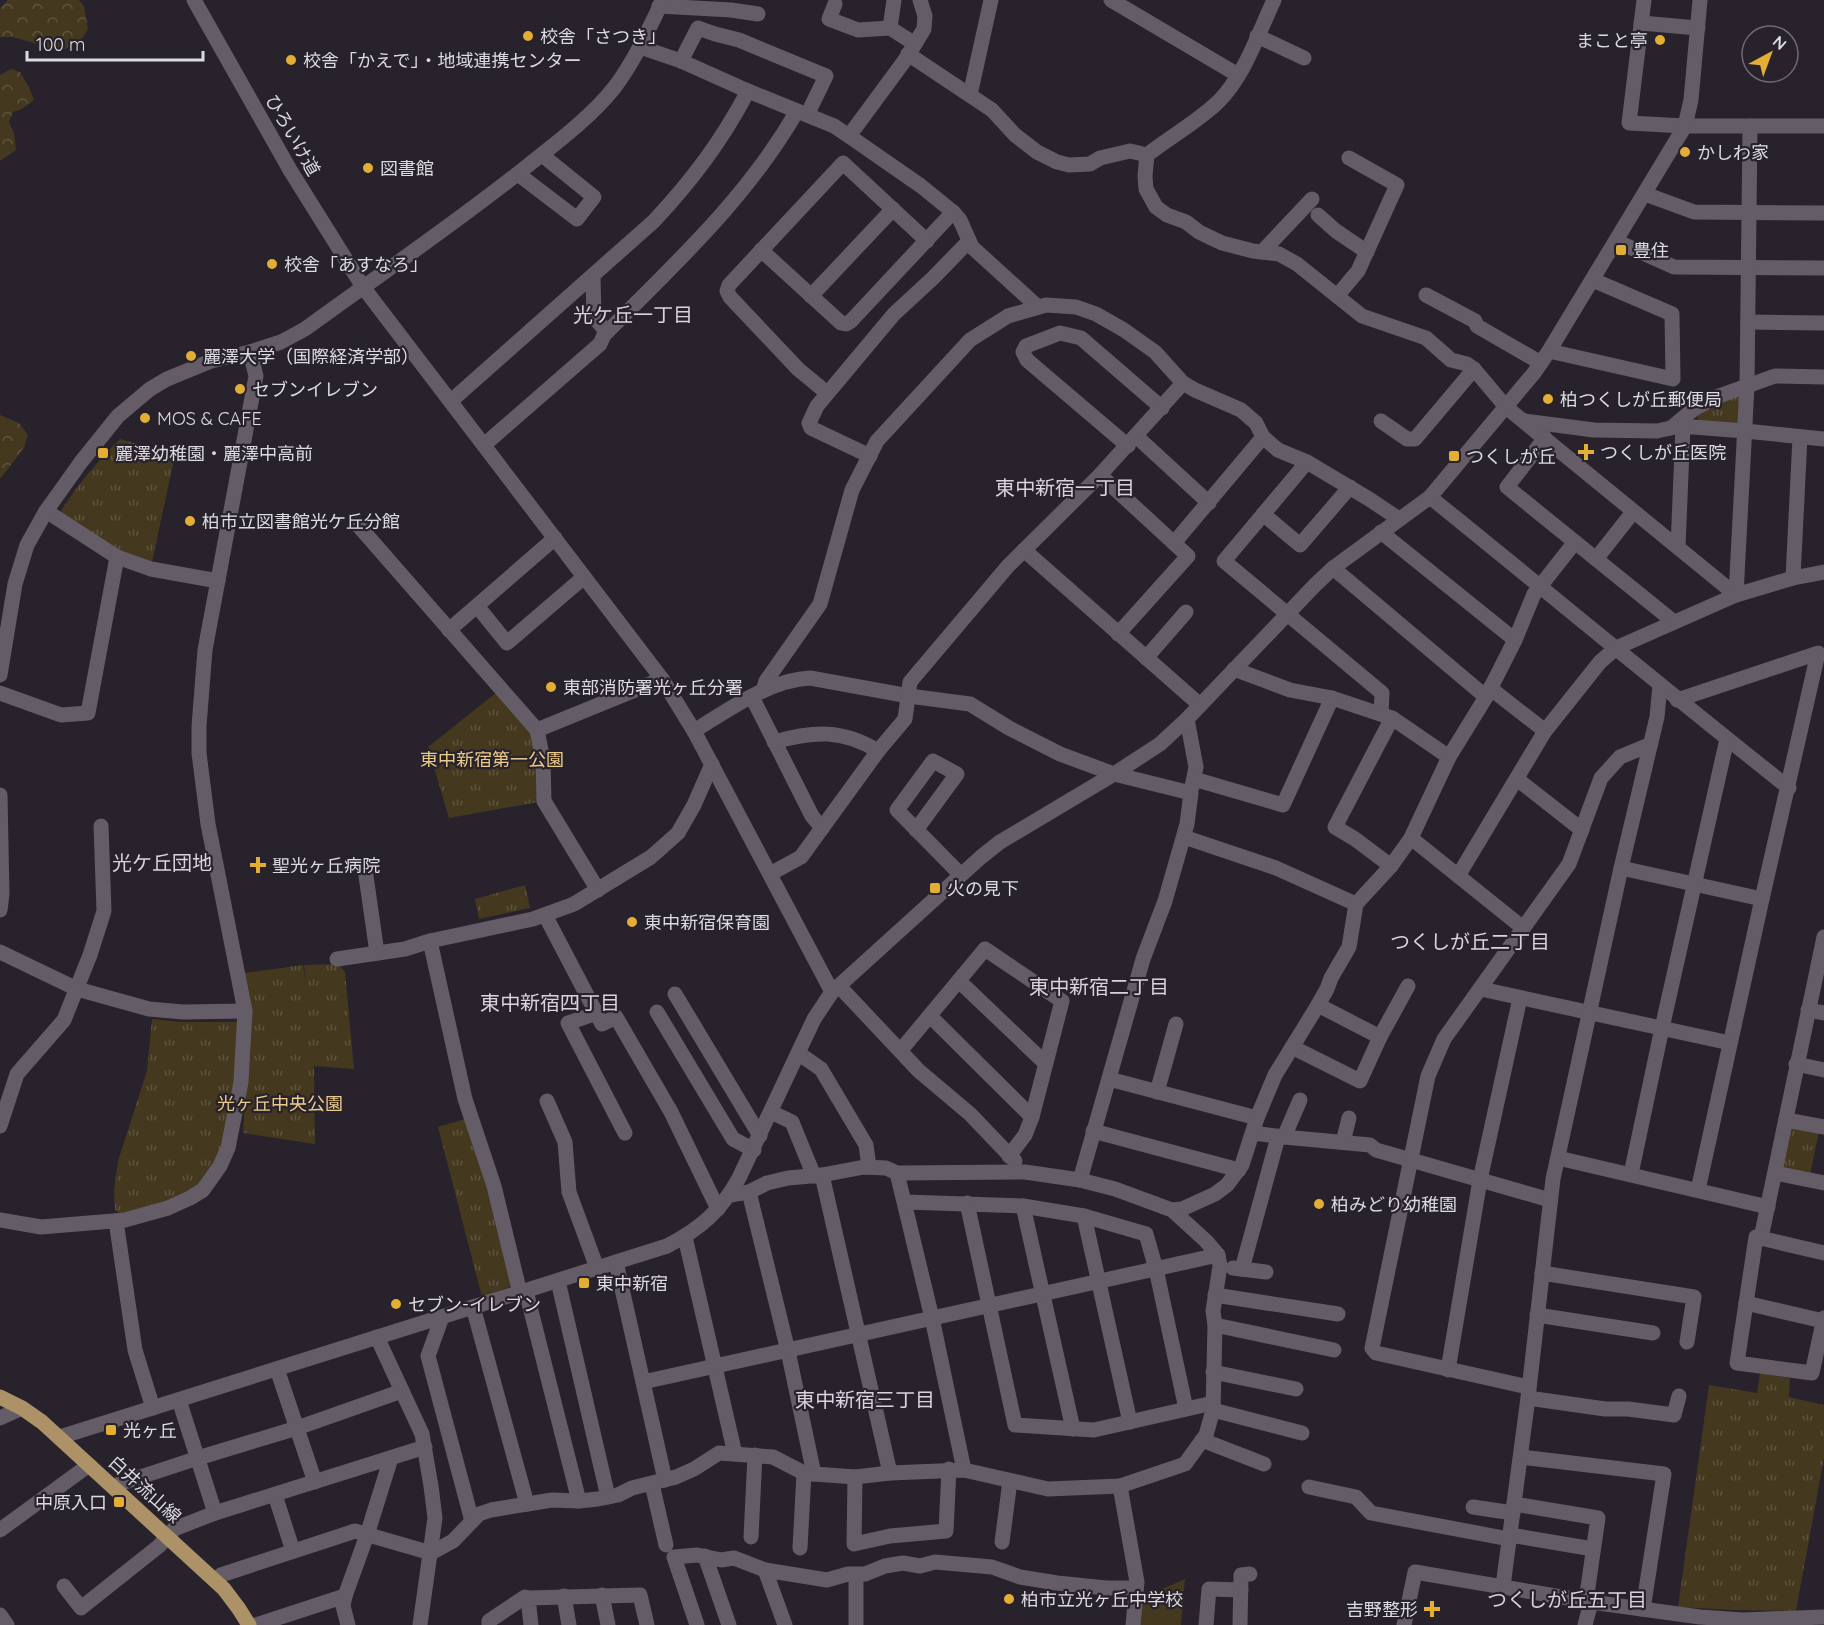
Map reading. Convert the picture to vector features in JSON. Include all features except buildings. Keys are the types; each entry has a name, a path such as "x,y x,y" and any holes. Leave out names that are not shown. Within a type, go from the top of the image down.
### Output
{"main road":[{"name":"白井流山線","path":"0,1397 22,1408 60,1437 215,1580 231,1598 249,1625"}],"street":[{"name":"ひろいけ道","path":"194,0 290,170 363,287 662,679 694,731 770,874 835,989 901,1050 919,1071 970,1114 1025,1172"},
{"path":"891,27 894,0"},
{"path":"849,136 924,29 925,16 920,0"},
{"path":"970,95 991,0"},
{"path":"1274,0 1245,63 1218,101 1147,155 1146,189 1156,207 1222,243 1279,254 1297,264 1362,316 1426,338 1451,360 1467,364 1474,369 1506,407 1736,595"},
{"path":"1644,0 1629,123 1685,126 1824,126"},
{"path":"60,1437 667,1246 705,1223 730,1195 757,1143 814,1019 835,989 1000,842 1160,744 1333,568 1430,497 1506,407 1545,357 1685,126 1691,100 1700,0"},
{"path":"1117,2 1238,75"},
{"path":"0,675 20,563 35,529 81,462 118,416 167,379 212,361 281,342 299,333 482,203 601,103 616,85 640,47 661,3 733,5 758,14"},
{"path":"836,4 829,19 858,30 891,27"},
{"path":"1641,23 1698,28"},
{"path":"891,27 912,49 992,110 1015,135 1037,152 1057,162 1070,165 1090,164 1100,158 1130,151 1147,155"},
{"path":"484,445 600,344 607,332 718,220 802,113 826,76 739,40 698,28 681,62"},
{"path":"1257,36 1304,58"},
{"path":"640,47 834,126 921,186 953,212 960,220 972,247 1038,307"},
{"path":"451,401 654,221 714,149 748,91"},
{"path":"1736,595 1747,386 1750,126"},
{"path":"518,174 577,219 594,196 542,154"},
{"path":"1337,296 1358,271 1397,185 1349,158"},
{"path":"827,393 798,369 730,297 727,291 729,285 843,163 927,241"},
{"path":"1645,194 1694,212 1824,213"},
{"path":"1262,252 1312,199"},
{"path":"811,296 892,208"},
{"path":"761,250 841,323 846,324 953,212"},
{"path":"1318,215 1336,231 1367,252"},
{"path":"870,456 811,428 809,423 813,414 827,393 894,314 969,241"},
{"path":"1616,241 1674,267 1824,268"},
{"path":"593,276 594,317 607,332"},
{"path":"1426,295 1475,321 1477,327 1545,357 1673,379 1671,314 1593,280"},
{"path":"758,694 820,604 852,490 877,441 970,340 1008,316 1038,307 1046,305 1076,308 1096,314 1124,330 1155,352 1183,383 1241,410 1256,423 1263,437 1278,450 1307,462 1399,519"},
{"path":"1748,322 1824,323"},
{"path":"1162,408 1081,338 1060,333 1026,346 1023,352 1027,360 1209,503"},
{"path":"0,1220 42,1227 116,1221 168,1208 203,1190 220,1166 228,1148 241,1082 245,1011 208,824 200,753 200,726 205,650 256,376 250,352"},
{"path":"1380,421 1407,439 1415,439 1474,369"},
{"path":"1678,547 1677,427 1694,409 1716,397 1775,376 1824,377"},
{"path":"770,874 801,857 905,719 910,682 1008,566 1100,475 1183,383"},
{"path":"1524,421 1594,430 1657,431 1677,427 1745,430 1824,439"},
{"path":"1174,543 1263,437"},
{"path":"1793,578 1800,437"},
{"path":"1545,438 1507,487 1674,622"},
{"path":"1307,462 1224,561 1382,693 1387,716 1335,827 1390,866"},
{"path":"1100,475 1188,556 1118,634"},
{"path":"1263,514 1300,545 1350,487"},
{"path":"1430,497 1677,700 1789,788"},
{"path":"46,511 117,557 151,569 218,580"},
{"path":"1596,559 1634,512"},
{"path":"357,524 537,730 543,760 544,801 598,890"},
{"path":"1381,532 1515,640"},
{"path":"449,630 555,538"},
{"path":"1172,1210 1182,1209 1215,1194 1227,1185 1239,1170 1275,1075 1318,1005 1349,947 1356,904 1411,838 1449,758 1488,692 1515,640 1534,594 1575,542"},
{"path":"1024,550 1200,705"},
{"path":"0,693 61,715 88,713 117,557"},
{"path":"1333,568 1488,692 1545,730"},
{"path":"1458,876 1545,730 1600,662 1616,648 1736,595 1793,578 1824,572"},
{"path":"477,606 507,644 584,577"},
{"path":"1146,658 1186,612"},
{"path":"1677,700 1818,653 1698,1190"},
{"path":"1234,669 1290,690 1332,698 1387,716 1449,758"},
{"path":"694,731 780,683 794,678 810,678 909,696 970,704 1009,728 1060,754 1114,774 1192,786 1283,806 1332,698"},
{"path":"537,730 662,679"},
{"path":"1503,1586 1557,1158 1657,717 1660,685"},
{"path":"758,694 774,742 812,816 822,828"},
{"path":"1080,1180 1143,958 1158,924 1184,837 1196,767 1187,719"},
{"path":"774,742 810,733 835,734 860,741 879,751"},
{"path":"1631,1174 1727,739"},
{"path":"1649,745 1620,757 1601,778 1569,864 1444,1039 1428,1076 1372,1348 1376,1353 1605,1409 1628,1409 1674,1415 1678,1396"},
{"path":"337,959 405,949 430,941 533,919 574,904 651,857 678,833 694,805 712,764"},
{"path":"1517,779 1582,830"},
{"path":"0,795 2,894 0,910"},
{"path":"0,1126 17,1074 64,1020 104,911 101,826"},
{"path":"916,830 961,875"},
{"path":"1184,837 1276,868 1356,904"},
{"path":"1411,838 1523,927"},
{"path":"1621,868 1762,899"},
{"path":"365,869 377,953"},
{"path":"545,915 602,1024 616,1017 671,1112 718,1209"},
{"path":"1761,1238 1796,1064 1822,956 1824,937"},
{"path":"430,941 465,1099 494,1186 579,1501"},
{"path":"901,1050 985,949 1062,1000 1032,1116 1025,1135 1009,1155"},
{"path":"0,952 77,989 149,1009 245,1011"},
{"path":"959,981 1045,1063"},
{"path":"1292,1047 1360,1081 1380,1036 1408,986"},
{"path":"1480,989 1730,1043"},
{"path":"675,994 757,1143"},
{"path":"1449,1370 1480,1180 1520,998"},
{"path":"1318,1005 1380,1036"},
{"path":"1808,1010 1824,1013"},
{"path":"657,1012 734,1139 757,1143"},
{"path":"597,1013 568,1023 625,1133"},
{"path":"930,1016 1032,1116"},
{"path":"1156,1092 1176,1024"},
{"path":"798,1053 821,1070 866,1145 869,1167"},
{"path":"1796,1064 1824,1070"},
{"path":"1109,1079 1255,1125 1281,1137 1370,1145 1376,1150 1550,1200"},
{"path":"1242,1269 1281,1137 1300,1100"},
{"path":"547,1101 565,1142 569,1192 597,1268"},
{"path":"771,1112 792,1122 818,1175 890,1473"},
{"path":"1343,1142 1349,1118"},
{"path":"1786,1120 1824,1127"},
{"path":"1093,1131 1239,1170"},
{"path":"1557,1158 1768,1207"},
{"path":"215,1580 221,1575 355,1531 431,1553 453,1541 479,1514 552,1500 579,1501 618,1495 632,1488 658,1482 694,1469 719,1453 773,1457 809,1473 855,1477 957,1470 1048,1489 1120,1486 1185,1464 1206,1435 1213,1406 1215,1325 1213,1311 1219,1261 1206,1241 1172,1210 1115,1189 1080,1180 1025,1172 897,1173 886,1167 869,1167 788,1178 767,1183 750,1192 730,1195"},
{"path":"855,1477 854,1544 890,1536 945,1531 957,1470 932,1318 897,1173"},
{"path":"1775,1173 1824,1183"},
{"path":"750,1192 788,1351 809,1473 800,1548"},
{"path":"905,1202 1023,1206 1084,1216 1146,1234 1156,1269 1186,1409"},
{"path":"967,1203 1014,1425 1094,1430 1186,1409 1213,1406 1302,1433"},
{"path":"1023,1206 1073,1429"},
{"path":"1084,1216 1130,1422"},
{"path":"116,1221 135,1350 153,1408"},
{"path":"684,1237 735,1454"},
{"path":"1746,1303 1824,1319 1812,1373 1737,1363 1746,1303 1756,1237 1824,1253"},
{"path":"644,1382 1156,1269 1219,1261 1242,1269 1266,1272"},
{"path":"616,1262 644,1382 666,1545"},
{"path":"1542,1273 1694,1297 1687,1342"},
{"path":"558,1281 608,1497"},
{"path":"1215,1295 1338,1314"},
{"path":"473,1307 527,1504"},
{"path":"1537,1315 1653,1333"},
{"path":"442,1317 428,1356 472,1521"},
{"path":"1215,1325 1334,1350"},
{"path":"377,1337 422,1434 425,1447 435,1518 420,1625"},
{"path":"277,1369 315,1482"},
{"path":"1213,1372 1296,1389"},
{"path":"115,1488 119,1484 297,1428 402,1391"},
{"path":"179,1400 215,1513"},
{"path":"0,1418 22,1408"},
{"path":"1202,1440 1264,1464"},
{"path":"64,1586 81,1608 159,1546 174,1529 215,1513 425,1447"},
{"path":"751,1537 755,1455"},
{"path":"1521,1457 1664,1474 1641,1625"},
{"path":"348,1625 343,1606 345,1596 391,1458"},
{"path":"0,1530 89,1465"},
{"path":"1002,1542 1010,1480"},
{"path":"1120,1486 1137,1588 1133,1625"},
{"path":"1310,1487 1356,1497 1371,1513 1593,1549"},
{"path":"275,1495 293,1551"},
{"path":"1473,1507 1598,1518 1585,1625"},
{"path":"697,1625 674,1557 697,1555 721,1560 735,1558 765,1570 827,1580 865,1574 885,1566 903,1563 920,1566 935,1562 992,1567 1020,1577 1057,1583 1106,1588 1137,1588"},
{"path":"705,1556 729,1625"},
{"path":"765,1570 785,1625"},
{"path":"1404,1625 1415,1572 1588,1602 1644,1609 1699,1621 1754,1622 1824,1617"},
{"path":"856,1574 856,1625"},
{"path":"1240,1625 1241,1575 1250,1574"},
{"path":"1206,1625 1209,1588 1241,1590"},
{"path":"602,1595 608,1625"},
{"path":"489,1625 489,1621 525,1597 640,1595 647,1625"},
{"path":"256,1625 345,1596"},
{"path":"564,1596 569,1625"},
{"path":"528,1598 531,1625"},
{"path":"0,1615 7,1625"}],"green space":[{"path":"8,0 79,0 84,6 88,29 80,42 61,51 13,37 0,37 0,8"},
{"path":"11,69 20,72 34,100 22,109 13,112 9,122 14,133 16,150 0,161 0,75"},
{"path":"1736,396 1741,399 1740,421 1736,425 1698,421 1697,415 1719,402"},
{"path":"0,415 19,423 28,435 24,448 0,479"},
{"path":"120,439 175,455 152,562 128,555 59,514 87,475"},
{"name":"東中新宿第一公園","path":"501,689 537,730 544,801 449,818 428,747"},
{"path":"525,885 530,908 479,919 475,899"},
{"name":"光ヶ丘中央公園","path":"338,964 345,972 354,1069 314,1066 315,1144 243,1133 247,1068 244,973 303,965 306,984 304,965"},
{"path":"152,1019 181,1022 238,1022 231,1108 220,1151 211,1170 199,1185 171,1199 122,1215 115,1210 114,1191 118,1161 147,1071"},
{"path":"468,1118 491,1187 512,1286 482,1297 438,1127"},
{"path":"1794,1126 1819,1132 1810,1175 1785,1171 1782,1166 1789,1129"},
{"path":"1760,1373 1790,1378 1789,1397 1824,1405 1824,1458 1796,1611 1678,1607 1709,1385 1757,1393"},
{"path":"1185,1579 1181,1625 1138,1625 1141,1598"}],"place":[{"name":"校舎「さつき」","path":"528,36"},
{"name":"まこと亭","path":"1660,40"},
{"name":"校舎「かえで」・地域連携センター","path":"291,60"},
{"name":"かしわ家","path":"1685,152"},
{"name":"図書館","path":"368,168"},
{"name":"豊住","path":"1621,250"},
{"name":"校舎「あすなろ」","path":"272,264"},
{"name":"麗澤大学（国際経済学部）","path":"191,356"},
{"name":"セブンイレブン","path":"240,389"},
{"name":"柏つくしが丘郵便局","path":"1548,399"},
{"name":"MOS & CAFE","path":"145,418"},
{"name":"つくしが丘医院","path":"1586,452"},
{"name":"麗澤幼稚園・麗澤中高前","path":"103,453"},
{"name":"つくしが丘","path":"1454,456"},
{"name":"柏市立図書館光ケ丘分館","path":"190,521"},
{"name":"東部消防署光ヶ丘分署","path":"551,687"},
{"name":"聖光ヶ丘病院","path":"258,865"},
{"name":"火の見下","path":"935,888"},
{"name":"東中新宿保育園","path":"632,922"},
{"name":"柏みどり幼稚園","path":"1319,1204"},
{"name":"東中新宿","path":"584,1283"},
{"name":"セブン-イレブン","path":"396,1304"},
{"name":"光ヶ丘","path":"111,1430"},
{"name":"中原入口","path":"119,1502"},
{"name":"柏市立光ヶ丘中学校","path":"1009,1599"},
{"name":"吉野整形","path":"1432,1609"}],"district":[{"name":"光ケ丘一丁目","path":"633,314"},
{"name":"東中新宿一丁目","path":"1065,487"},
{"name":"光ケ丘団地","path":"162,862"},
{"name":"つくしが丘二丁目","path":"1470,941"},
{"name":"東中新宿二丁目","path":"1099,986"},
{"name":"東中新宿四丁目","path":"550,1002"},
{"name":"東中新宿三丁目","path":"865,1399"},
{"name":"つくしが丘五丁目","path":"1567,1599"}]}
